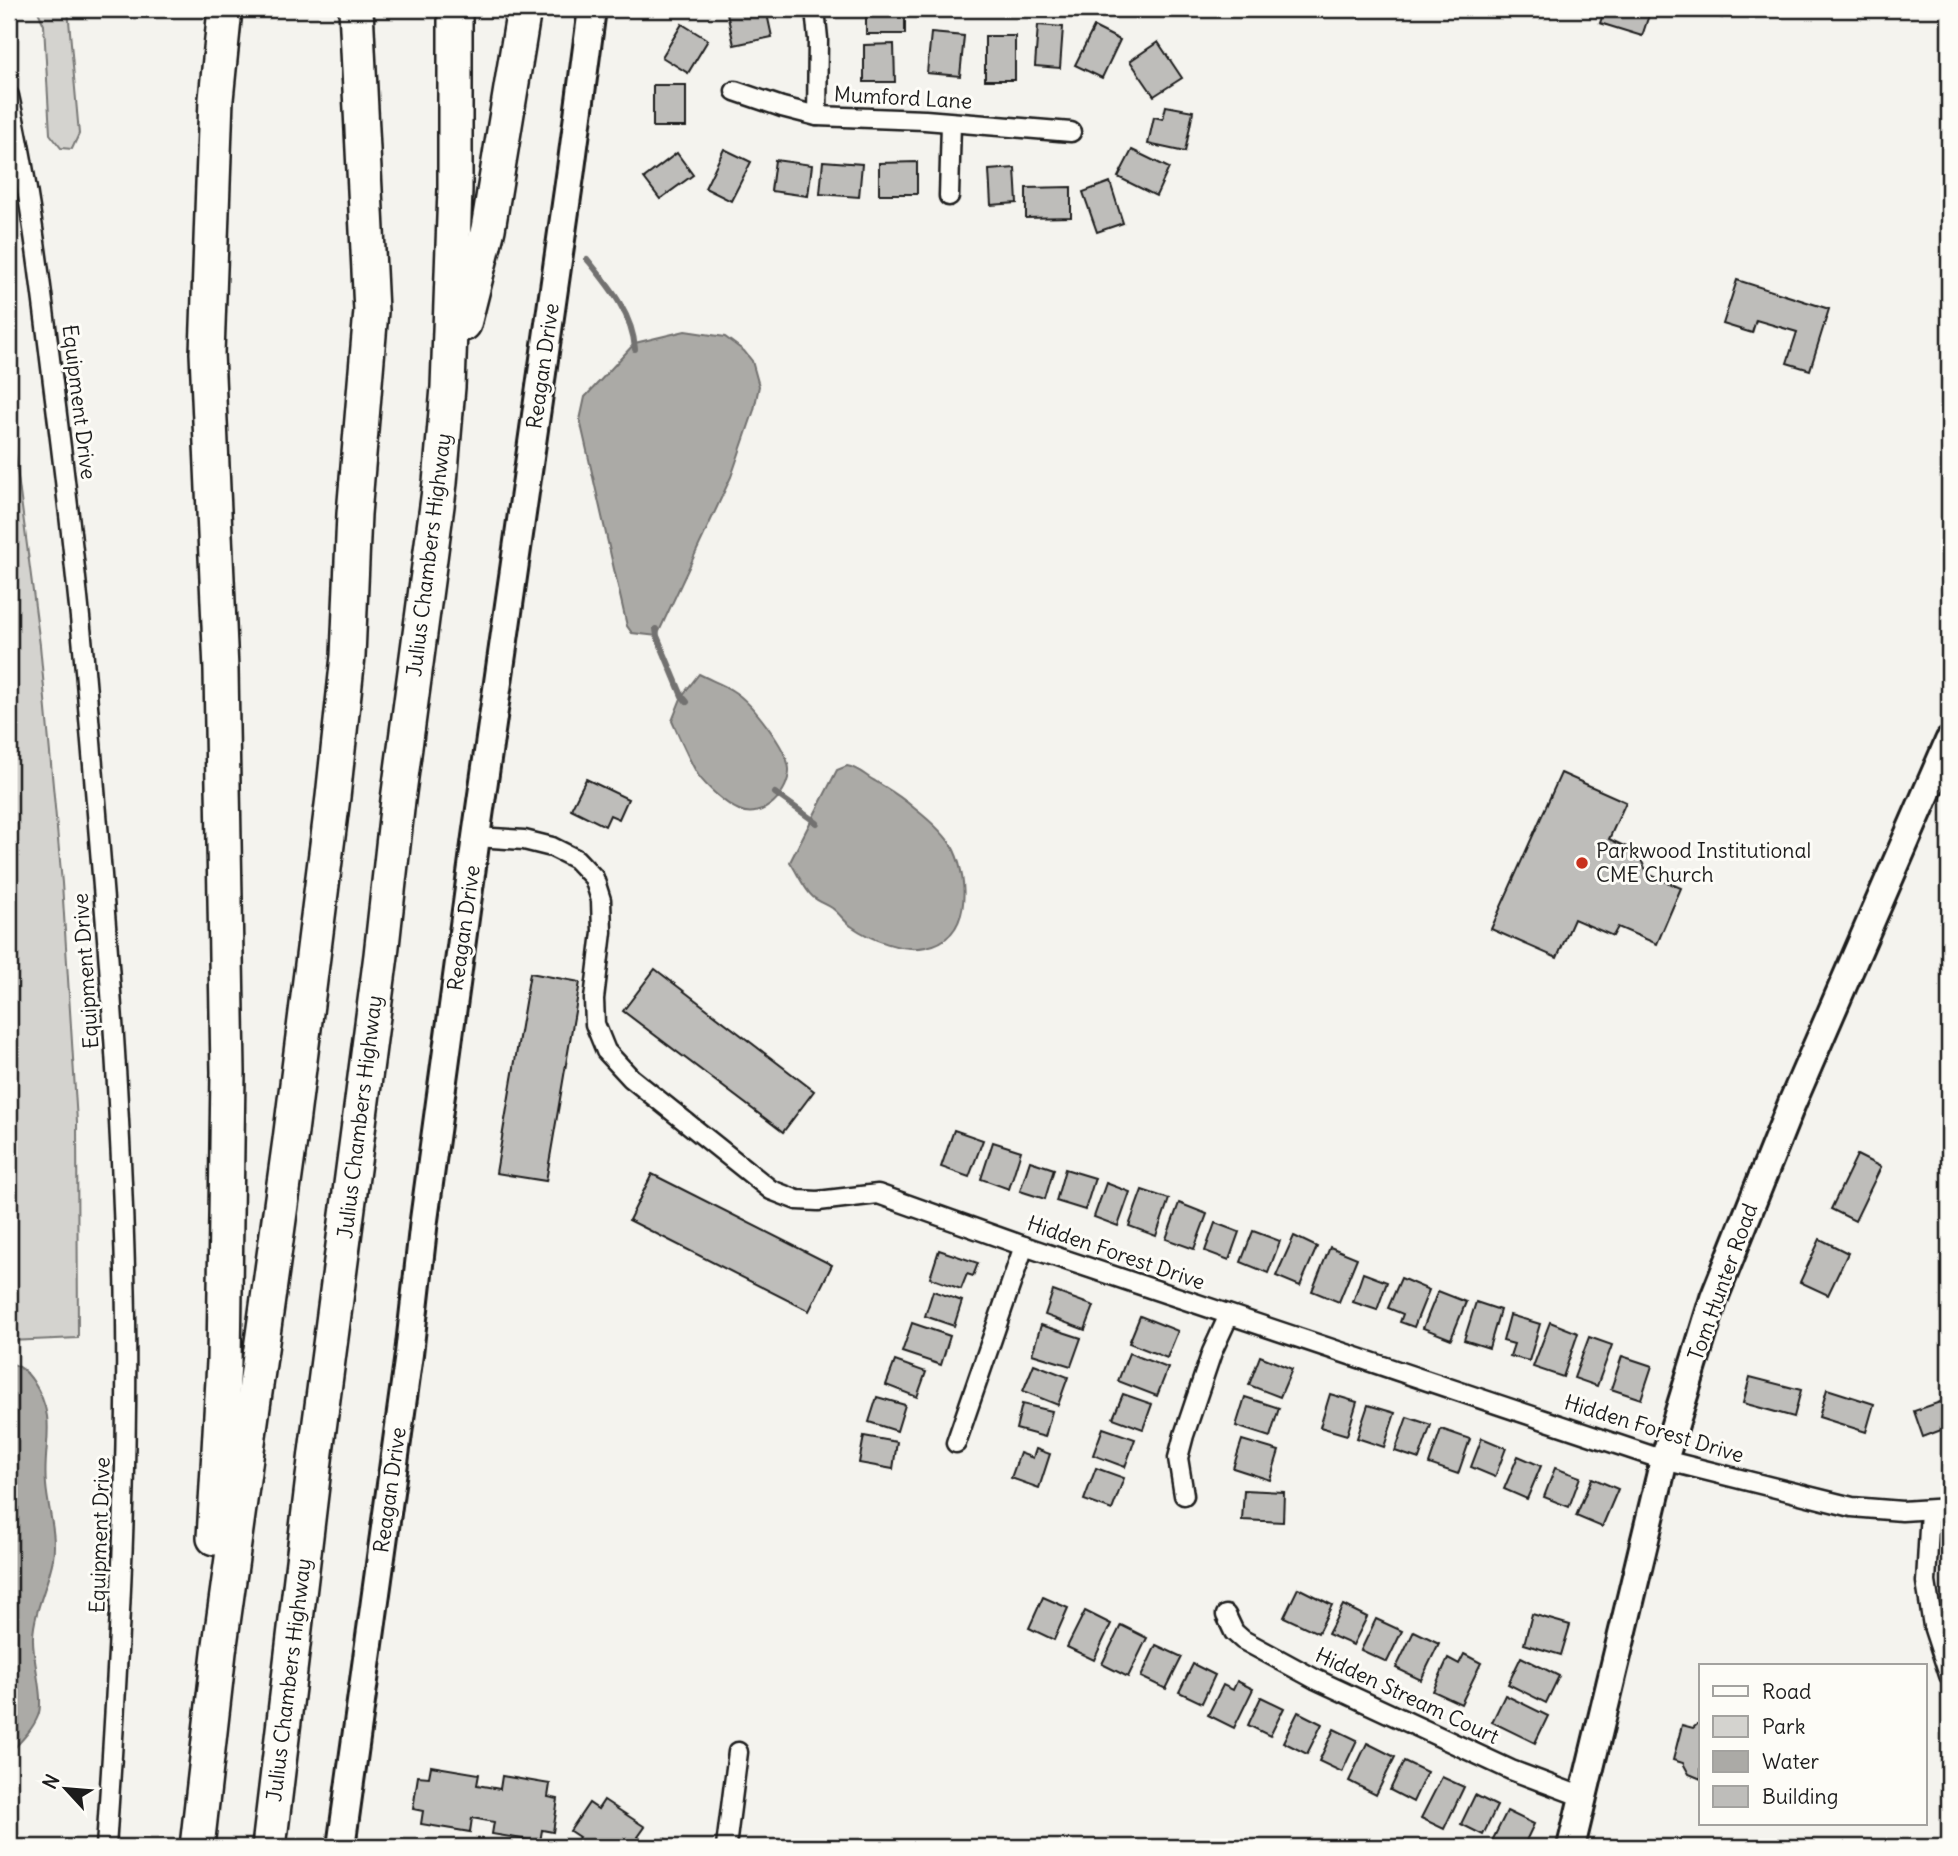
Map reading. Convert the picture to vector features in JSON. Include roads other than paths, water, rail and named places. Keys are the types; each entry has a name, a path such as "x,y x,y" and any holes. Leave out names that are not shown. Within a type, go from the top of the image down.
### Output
{"highway":[{"path":"198,1831 223,1362 227,1114 221,670 207,354 216,99 225,9"},
{"path":"198,1831 233,1544 290,1140 348,656 354,514 371,311 356,9"},
{"path":"447,387 455,189 455,9"},
{"path":"447,387 488,229 524,9"},
{"name":"Julius Chambers Highway","path":"269,1847 316,1452 382,955 398,800 440,483 447,387"}],"street":[{"name":"Reagan Drive","path":"341,1847 407,1368 425,1206 592,9"},
{"path":"815,9 818,39 817,116"},
{"name":"Mumford Lane","path":"735,91 817,116 1071,132"},
{"name":"Equipment Drive","path":"9,96 19,140 41,285 70,515 111,986 121,1147 126,1317 125,1493 120,1628 106,1847"},
{"path":"949,196 951,123"},
{"name":"Tom Hunter Road","path":"1571,1847 1664,1460 1714,1298 1792,1103 1949,741"},
{"name":"Hidden Forest Drive","path":"476,837 524,840 552,847 576,859 594,878 601,900 602,932 594,999 594,1024 606,1051 631,1078 771,1190 797,1200 818,1201 878,1194 1024,1246 1664,1460 1852,1507 1930,1510 1949,1508"},
{"path":"956,1443 1024,1246"},
{"path":"1184,1495 1178,1458 1212,1352 1229,1315"},
{"path":"1930,1510 1926,1582 1933,1626 1949,1675"},
{"name":"Hidden Stream Court","path":"1226,1615 1234,1632 1243,1640 1315,1679 1511,1770 1583,1797"},
{"path":"726,1847 738,1752"}],"water":[{"path":"685,331 725,337 744,351 752,361 759,386 754,410 731,477 657,636 632,633 627,626 580,420 585,397 635,343"},
{"path":"699,674 725,686 749,705 767,726 787,760 789,769 785,787 766,808 748,812 728,804 702,780 687,755 672,721 682,696"},
{"path":"847,766 858,770 904,800 936,827 954,850 962,878 962,908 959,921 941,942 926,947 907,948 868,936 813,897 790,862 837,770"},
{"path":"9,1363 28,1374 41,1395 45,1408 48,1433 45,1470 54,1550 33,1637 40,1708 32,1727 9,1754"}],"waterway":[{"path":"587,259 624,312 630,324 635,349"},
{"path":"656,629 682,696 687,702"},
{"path":"775,793 817,823"}],"place":[{"name":"Parkwood Institutional CME Church","path":"1582,863"}]}
